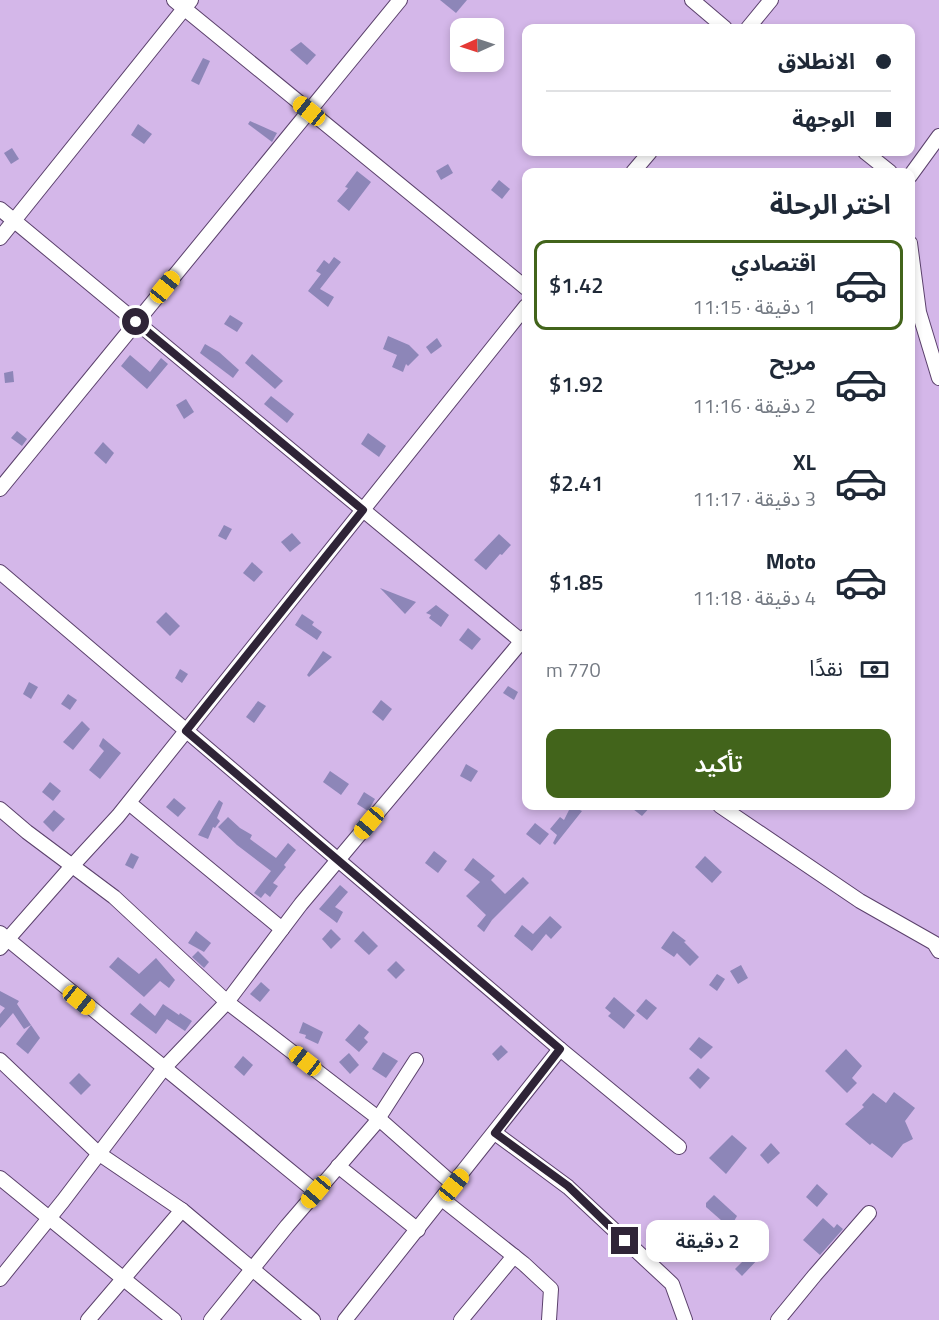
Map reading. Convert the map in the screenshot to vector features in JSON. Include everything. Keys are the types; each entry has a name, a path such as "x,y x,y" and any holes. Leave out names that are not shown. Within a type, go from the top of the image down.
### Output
{"street":[{"path":"0,489 400,0"},
{"path":"692,0 720,24"},
{"path":"751,24 771,0"},
{"path":"0,238 183,3 309,111 522,285"},
{"path":"915,169 939,136"},
{"path":"636,168 647,156"},
{"path":"871,156 885,168"},
{"path":"0,209 522,639"},
{"path":"915,281 919,312 939,378"},
{"path":"316,1192 2,940 129,803 522,311"},
{"path":"0,572 679,1148"},
{"path":"0,1279 50,1218 164,1068 227,1002 282,929 522,645"},
{"path":"129,803 282,929"},
{"path":"0,809 114,897 227,1002 378,1118 454,1185"},
{"path":"726,810 860,901 934,943 939,951"},
{"path":"345,1320 560,1049"},
{"path":"0,1060 98,1153 182,1210 313,1320"},
{"path":"211,1320 378,1118 416,1060"},
{"path":"495,1133 568,1186 672,1284 685,1320"},
{"path":"338,1166 418,1230"},
{"path":"0,1178 174,1320"},
{"path":"442,1199 514,1256 551,1289 549,1314 539,1320"},
{"path":"88,1320 182,1210"},
{"path":"778,1320 869,1214"},
{"path":"461,1320 514,1256"}],"building":[{"path":"440,0 467,0 456,13"},
{"path":"301,42 316,55 307,65 290,50"},
{"path":"203,58 210,61 199,85 191,81"},
{"path":"250,121 277,133 272,142 248,124"},
{"path":"138,124 152,134 144,144 131,135"},
{"path":"12,148 19,159 11,164 4,153"},
{"path":"448,164 453,173 441,180 436,171"},
{"path":"357,171 371,182 349,211 337,201 348,188 345,187"},
{"path":"499,180 510,189 502,199 491,190"},
{"path":"334,257 341,262 320,289 334,297 328,307 308,291 321,274 316,271 324,260 329,264"},
{"path":"230,315 243,323 237,332 224,324"},
{"path":"388,336 409,345 419,355 408,366 406,364 403,372 392,367 397,355 383,349"},
{"path":"437,338 442,346 431,354 426,347"},
{"path":"205,344 219,352 239,370 233,378 200,353"},
{"path":"252,354 283,381 275,389 245,363"},
{"path":"130,355 150,372 161,358 168,364 147,389 121,366"},
{"path":"13,371 14,382 5,383 4,373"},
{"path":"271,396 294,414 287,423 264,404"},
{"path":"186,399 194,412 184,419 176,405"},
{"path":"17,431 27,439 22,446 11,438"},
{"path":"368,433 386,446 379,457 361,444"},
{"path":"103,442 114,453 106,464 94,453"},
{"path":"224,525 232,529 226,540 218,536"},
{"path":"292,533 301,543 290,552 281,542"},
{"path":"499,534 511,545 486,570 474,560"},
{"path":"252,562 263,572 254,582 243,573"},
{"path":"380,588 416,602 405,614"},
{"path":"436,605 449,615 441,627 429,618 431,615 426,613"},
{"path":"166,612 180,626 170,636 156,622"},
{"path":"302,614 314,622 312,625 322,632 317,640 295,625"},
{"path":"468,628 481,639 472,650 459,640"},
{"path":"323,651 332,657 309,677 307,675"},
{"path":"180,669 188,674 182,683 175,678"},
{"path":"29,682 38,687 31,699 23,694"},
{"path":"508,686 518,692 514,700 503,693"},
{"path":"68,694 77,700 70,710 61,704"},
{"path":"381,700 392,709 383,721 372,712"},
{"path":"258,701 266,706 254,723 246,717"},
{"path":"82,721 90,729 73,750 63,742"},
{"path":"103,738 121,753 100,779 89,770 104,751 99,746"},
{"path":"466,764 478,771 471,782 460,776"},
{"path":"330,771 349,784 341,795 323,782"},
{"path":"50,782 61,791 53,801 42,792"},
{"path":"364,792 375,799 368,811 357,804"},
{"path":"174,798 186,808 178,817 166,807"},
{"path":"219,800 223,803 217,818 220,821 215,828 213,827 208,839 198,835"},
{"path":"54,810 65,819 53,832 43,822"},
{"path":"569,810 582,811 555,845 553,843 557,835 550,829 560,817 564,820"},
{"path":"634,810 647,810 642,816"},
{"path":"228,817 252,835 250,839 276,858 288,843 296,850 273,883 278,886 270,897 265,893 261,898 254,893 271,871 218,827"},
{"path":"535,823 549,834 540,845 526,834"},
{"path":"434,851 447,861 438,873 425,863"},
{"path":"131,853 139,857 133,869 125,865"},
{"path":"705,856 722,872 712,883 695,867"},
{"path":"473,858 495,876 491,880 505,894 523,877 529,883 492,920 484,932 477,926 486,915 466,896 480,882 464,870"},
{"path":"340,885 348,892 335,907 343,912 337,923 319,909"},
{"path":"550,916 562,927 551,939 546,934 532,951 514,936 522,925 533,934"},
{"path":"331,929 341,939 331,949 322,939"},
{"path":"196,931 211,943 204,952 188,943"},
{"path":"363,931 378,946 369,955 354,941"},
{"path":"673,931 686,941 684,942 699,957 690,966 677,953 674,957 661,948"},
{"path":"198,951 209,962 204,968 192,957"},
{"path":"118,957 139,974 156,958 175,980 169,988 160,981 144,997 109,967"},
{"path":"396,961 405,970 396,979 387,970"},
{"path":"741,965 748,978 738,984 730,971"},
{"path":"717,974 725,979 717,991 709,985"},
{"path":"261,982 270,990 260,1002 250,994"},
{"path":"0,991 19,1001 17,1004 31,1025 24,1029 13,1013 0,1028 0,1014 5,1008 0,1005"},
{"path":"614,997 635,1015 624,1029 608,1016 611,1013 605,1008"},
{"path":"646,999 657,1008 647,1020 636,1011"},
{"path":"140,1003 155,1016 163,1004 192,1021 185,1031 167,1019 156,1034 130,1014"},
{"path":"303,1022 323,1032 318,1044 299,1033"},
{"path":"359,1024 369,1032 364,1038 368,1042 359,1052 345,1040"},
{"path":"31,1025 40,1038 28,1054 16,1044"},
{"path":"699,1037 713,1047 701,1059 689,1049"},
{"path":"501,1045 508,1052 498,1061 492,1054"},
{"path":"846,1049 862,1066 852,1078 857,1083 847,1093 825,1071"},
{"path":"383,1052 398,1061 386,1078 372,1069"},
{"path":"349,1053 359,1065 350,1074 339,1062"},
{"path":"243,1056 253,1065 244,1076 234,1067"},
{"path":"698,1068 710,1078 700,1089 689,1078"},
{"path":"79,1073 91,1085 81,1095 69,1083"},
{"path":"894,1092 915,1108 905,1121 913,1139 903,1144 892,1158 872,1143 870,1145 845,1124 864,1107 862,1105 873,1093 886,1103"},
{"path":"732,1135 747,1148 726,1174 709,1158"},
{"path":"771,1143 780,1153 768,1164 760,1155"},
{"path":"817,1184 828,1194 817,1207 806,1197"},
{"path":"714,1195 737,1216 730,1228 706,1207 706,1203"},
{"path":"823,1218 834,1228 837,1224 843,1229 820,1255 803,1240"},
{"path":"754,1250 760,1257 742,1276 735,1269"}],"route":[{"path":"136,322 363,510 186,731 560,1049 495,1133 568,1186 625,1241"}]}
